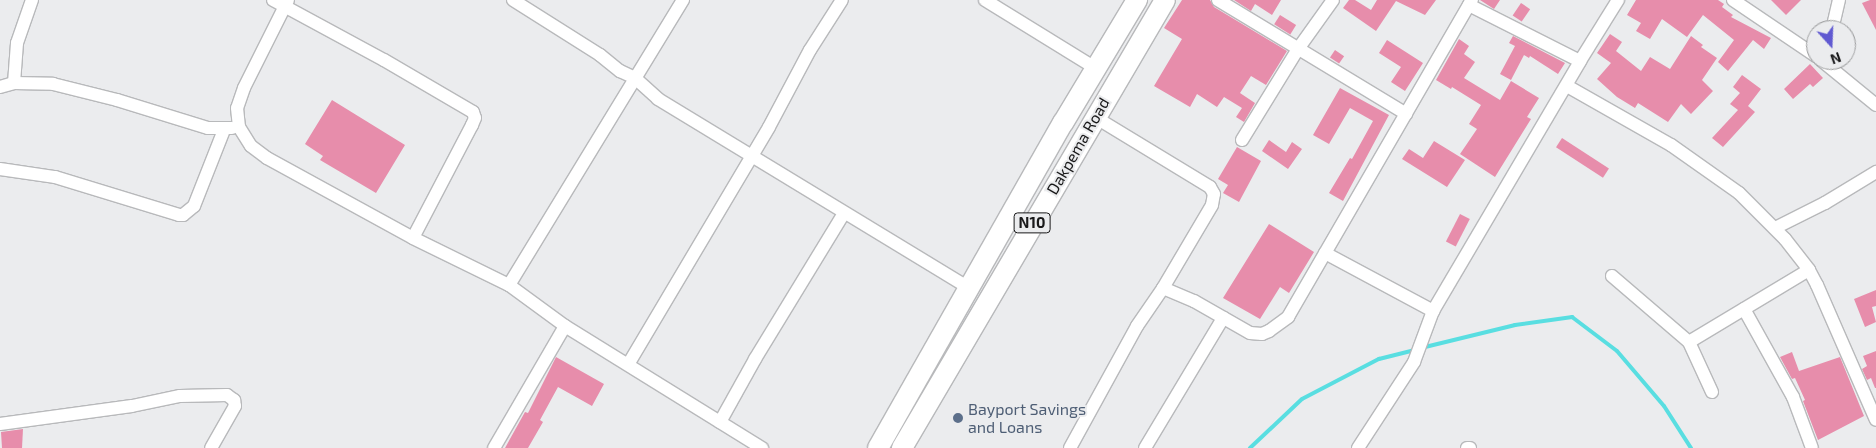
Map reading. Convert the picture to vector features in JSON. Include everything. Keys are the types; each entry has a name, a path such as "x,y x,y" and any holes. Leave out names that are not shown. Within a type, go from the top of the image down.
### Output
{"highway":[{"name":"Dakpema Road","path":"878,448 1137,0"},
{"name":"Dakpema Road","path":"902,448 1094,117 1165,0"}],"street":[{"path":"14,83 18,43 32,0"},
{"path":"272,0 286,3 474,112 476,118 413,238"},
{"path":"512,0 600,55 620,71 635,78 658,98 750,156 969,288"},
{"path":"509,285 684,0"},
{"path":"628,363 769,127 810,50 842,0"},
{"path":"985,0 1096,68"},
{"path":"1218,0 1406,114"},
{"path":"1242,140 1298,50 1333,0"},
{"path":"1358,448 1414,362 1433,311 1618,0"},
{"path":"1732,0 1806,49"},
{"path":"1834,20 1839,0"},
{"path":"286,3 244,88 237,108 239,127 250,146 267,158 413,238 509,285 565,326 628,363 762,448"},
{"path":"1163,288 1194,301 1250,333 1262,334 1274,328 1288,317 1471,3 1580,61"},
{"path":"1833,70 1876,105"},
{"path":"0,87 14,83 53,84 117,100 208,128 224,130 239,127"},
{"path":"1567,86 1671,145 1738,193 1775,228 1809,270 1876,420"},
{"path":"1070,448 1137,326 1163,288 1212,205 1214,194 1210,187 1094,117"},
{"path":"0,169 54,177 183,215 194,206 224,130"},
{"path":"1775,228 1826,203 1876,172"},
{"path":"720,422 755,359 844,213"},
{"path":"1325,253 1433,311"},
{"path":"1689,342 1809,270"},
{"path":"1612,276 1689,342 1712,392"},
{"path":"1744,310 1793,397 1812,448"},
{"path":"1145,448 1223,318"},
{"path":"494,448 565,326"},
{"path":"0,424 132,406 180,396 227,395 234,400 235,406 211,448"}],"building":[{"path":"1182,0 1210,0 1214,7 1287,51 1266,85 1251,76 1240,93 1255,103 1244,122 1236,117 1242,108 1224,97 1217,107 1197,94 1190,107 1154,86 1182,39 1164,28"},
{"path":"1234,0 1281,0 1272,15 1255,4 1251,11"},
{"path":"1349,0 1355,0 1371,10 1377,0 1436,0 1425,15 1396,1 1376,31 1343,8"},
{"path":"1480,0 1500,0 1494,9"},
{"path":"1636,0 1718,0 1724,4 1722,7 1733,15 1731,17 1771,38 1764,49 1753,40 1728,71 1718,62 1734,40 1703,15 1687,37 1662,19 1650,39 1636,31 1641,23 1627,15"},
{"path":"1771,0 1801,0 1786,15"},
{"path":"1876,0 1876,30 1862,3"},
{"path":"1521,3 1530,9 1522,22 1513,15"},
{"path":"1280,15 1296,25 1290,34 1274,24"},
{"path":"1610,34 1622,42 1616,51 1641,71 1650,57 1670,69 1691,36 1703,45 1701,47 1717,58 1702,80 1713,91 1691,114 1681,104 1668,122 1638,103 1635,108 1617,97 1597,79 1611,63 1597,53"},
{"path":"1513,36 1565,63 1558,74 1530,56 1529,58 1524,55 1511,80 1500,74 1515,46 1509,43"},
{"path":"1459,39 1469,46 1464,54 1475,62 1464,78 1500,100 1511,81 1539,98 1527,117 1531,119 1495,177 1460,154 1477,129 1469,124 1481,105 1452,87 1451,89 1436,80"},
{"path":"1387,40 1423,63 1405,91 1391,82 1401,67 1379,53"},
{"path":"1335,50 1344,56 1339,64 1330,57"},
{"path":"1806,68 1806,70 1816,70 1823,78 1813,87 1810,84 1793,99 1784,89"},
{"path":"1742,75 1761,89 1748,106 1755,112 1723,147 1712,138 1738,110 1730,104 1740,93 1733,87"},
{"path":"1340,88 1389,115 1343,201 1329,193 1350,158 1352,159 1373,121 1350,108 1329,144 1313,135"},
{"path":"332,100 405,145 376,193 320,160 323,156 305,144"},
{"path":"1562,138 1609,168 1603,178 1556,147"},
{"path":"1269,140 1286,152 1292,142 1302,149 1288,169 1262,151"},
{"path":"1434,141 1465,160 1447,187 1402,159 1409,149 1423,158"},
{"path":"1237,147 1261,161 1239,202 1223,193 1228,185 1218,179"},
{"path":"1460,214 1470,219 1456,247 1446,242"},
{"path":"1269,224 1314,252 1289,293 1280,287 1260,319 1223,298"},
{"path":"1876,290 1876,306 1872,307 1876,322 1865,327 1854,299"},
{"path":"1876,351 1875,388 1871,378 1867,380 1862,369 1867,366 1863,356"},
{"path":"1792,352 1799,371 1840,357 1864,416 1818,440 1803,401 1805,400 1795,378 1792,379 1780,357"},
{"path":"556,357 604,384 592,406 558,387 540,420 543,422 528,448 505,448 525,412 528,413"},
{"path":"23,429 22,448 2,448 1,432"}],"waterway":[{"path":"1421,348 1515,325 1572,317 1617,351 1664,406 1691,448"},
{"path":"1250,448 1302,399 1379,359 1415,350"}],"place":[{"name":"Bayport Savings and Loans","path":"958,418"}]}
